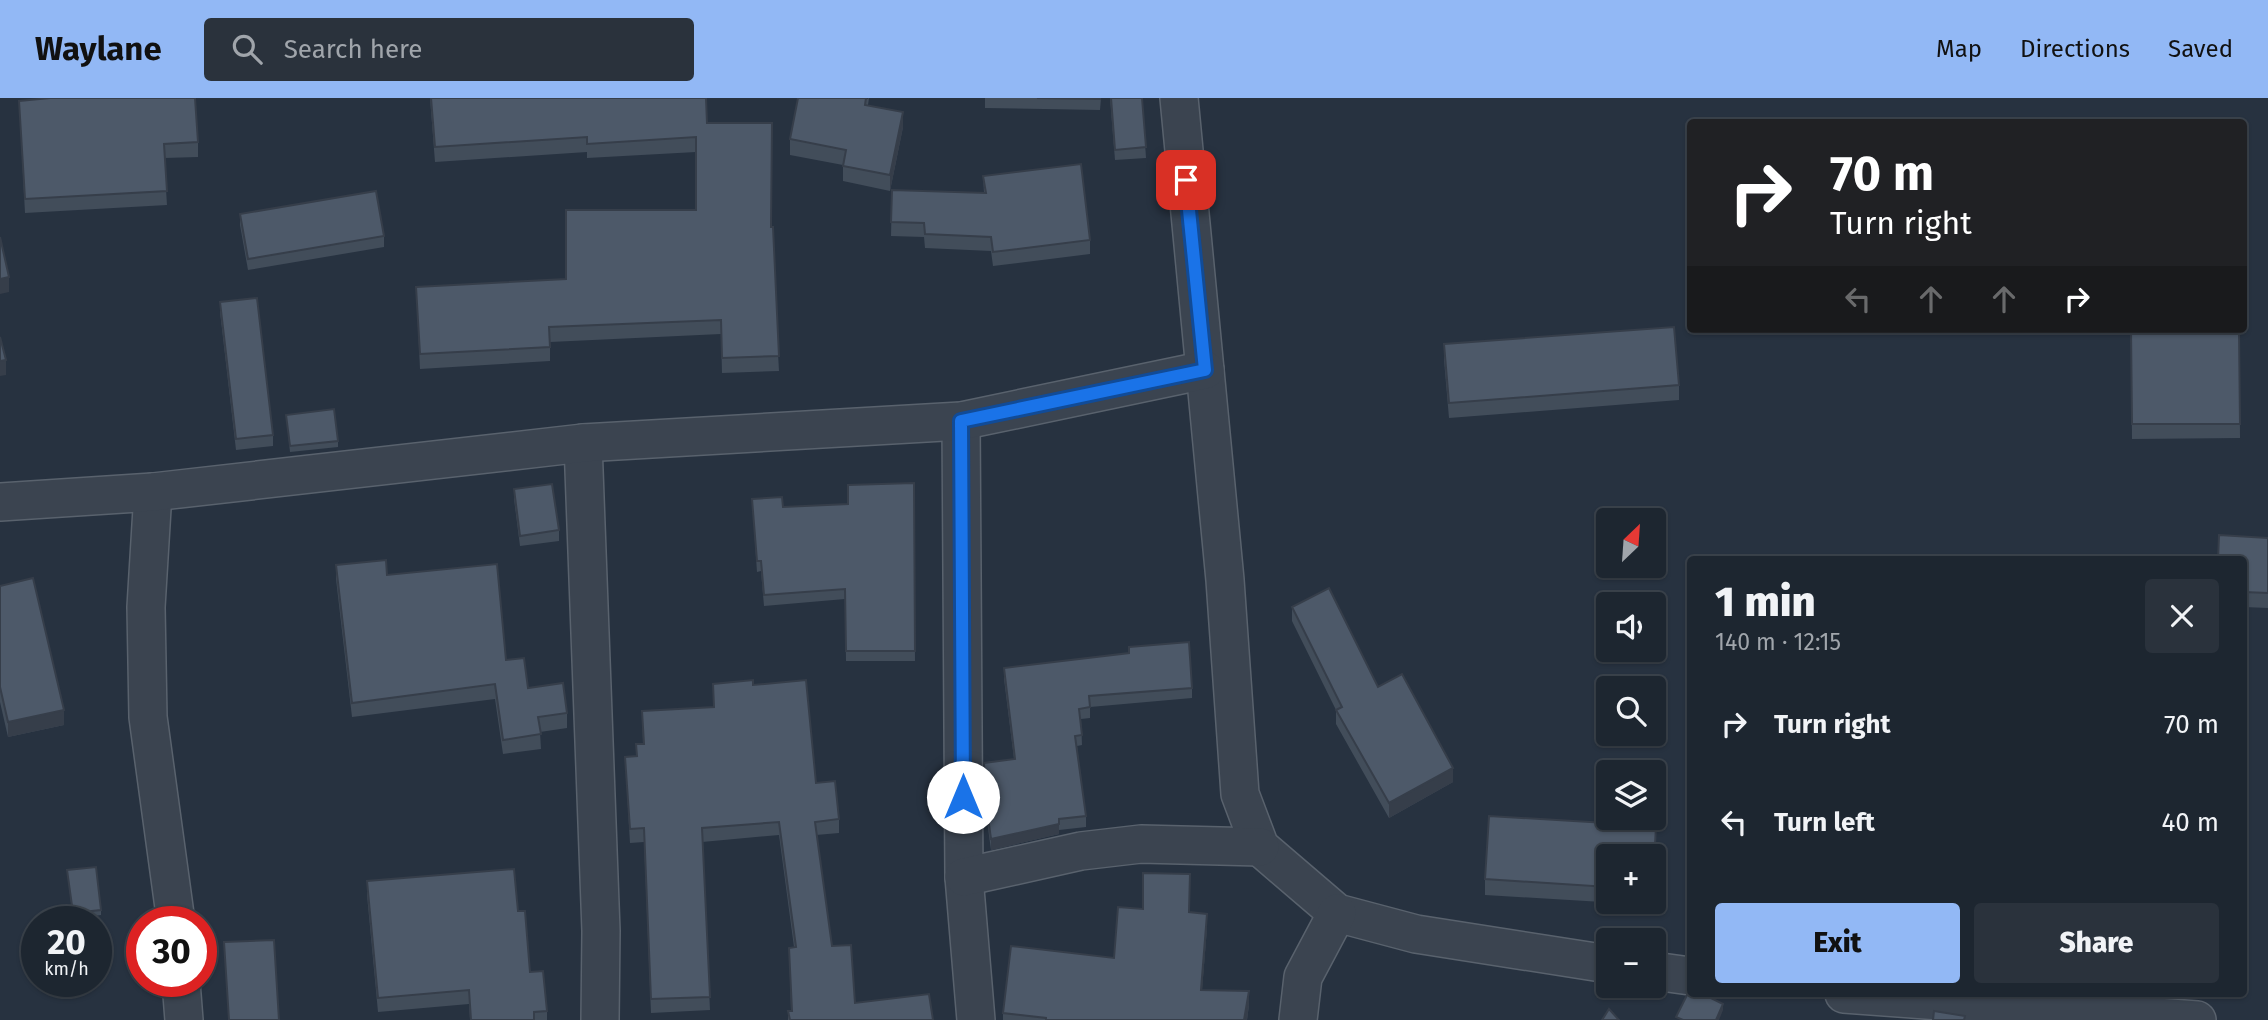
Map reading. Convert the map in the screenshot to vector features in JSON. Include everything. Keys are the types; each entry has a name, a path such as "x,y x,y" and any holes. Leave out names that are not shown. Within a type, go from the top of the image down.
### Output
{"street":[{"path":"1179,98 1225,580 1240,794 1260,847 1337,913 1416,934 1596,962"},
{"path":"0,502 153,492 583,443 961,421 1205,370"},
{"path":"961,421 964,877 976,1020"},
{"path":"583,443 601,932 600,1020"},
{"path":"153,492 146,607 148,718 174,906"},
{"path":"964,877 1081,851 1141,844 1260,847"},
{"path":"1298,1020 1303,977 1337,913"},
{"path":"1666,973 1687,976"},
{"path":"182,997 184,1020"},
{"path":"1885,997 2197,1020"}],"building":[{"path":"50,98 195,98 198,142 164,144 167,191 25,199 19,101"},
{"path":"431,98 706,98 707,123 772,123 771,227 779,356 722,358 721,320 549,327 550,347 420,354 416,287 566,279 566,210 696,210 696,137 587,144 587,137 435,147"},
{"path":"798,98 866,98 865,105 903,112 890,175 843,166 846,150 790,139"},
{"path":"1037,98 1100,98 1100,99"},
{"path":"1111,98 1142,98 1146,147 1115,150"},
{"path":"1081,164 1090,240 993,252 991,237 925,234 924,223 891,222 892,190 986,193 983,176"},
{"path":"376,191 384,236 248,259 240,214"},
{"path":"0,237 9,277 0,279"},
{"path":"257,298 273,435 236,439 220,302"},
{"path":"1674,327 1679,385 1449,403 1444,344"},
{"path":"2131,333 2239,333 2240,424 2132,424"},
{"path":"0,337 6,360 0,361"},
{"path":"334,409 338,441 290,446 286,415"},
{"path":"914,483 915,651 846,651 845,589 764,595 761,561 757,561 752,499 782,497 783,507 848,504 848,485"},
{"path":"552,484 559,530 520,536 514,489"},
{"path":"2219,535 2268,538 2268,593 2247,592 2247,556 2218,556"},
{"path":"386,560 387,575 497,564 506,660 524,658 528,688 563,683 567,713 538,717 541,734 503,740 495,684 352,703 336,565"},
{"path":"33,578 64,710 8,722 0,687 0,586"},
{"path":"1329,588 1378,687 1402,674 1453,768 1389,803 1336,710 1342,707 1292,607"},
{"path":"1189,642 1192,688 1089,696 1090,707 1079,709 1082,735 1075,736 1086,816 1059,819 1059,824 991,839 984,763 1015,759 1004,668 1129,653 1129,647"},
{"path":"753,680 753,685 806,680 816,783 835,781 839,819 815,822 832,946 851,945 855,1003 929,994 933,1020 790,1020 788,1011 792,1011 789,948 796,947 779,822 702,828 710,997 651,999 644,828 630,829 625,757 637,756 636,744 644,744 642,711 714,707 713,684"},
{"path":"1489,816 1596,822 1596,830 1656,830 1655,844 1596,844 1596,886 1485,879"},
{"path":"96,867 101,906 72,906 67,870"},
{"path":"514,869 518,911 525,911 530,972 543,971 547,1011 534,1012 534,1020 471,1020 469,990 378,998 367,881"},
{"path":"1143,873 1190,874 1189,912 1207,914 1201,990 1249,991 1244,1020 1046,1020 1003,1013 1011,946 1114,958 1118,907 1143,909"},
{"path":"274,940 279,1020 229,1020 224,942"},
{"path":"1687,995 1709,997 1723,1004 1716,1020 1683,1020 1676,1017"},
{"path":"1609,1009 1619,1020 1602,1020"},
{"path":"1934,1011 1965,1016 1964,1020 1933,1020"}],"route":[{"path":"963,797 961,421 1205,370 1186,180"}]}
